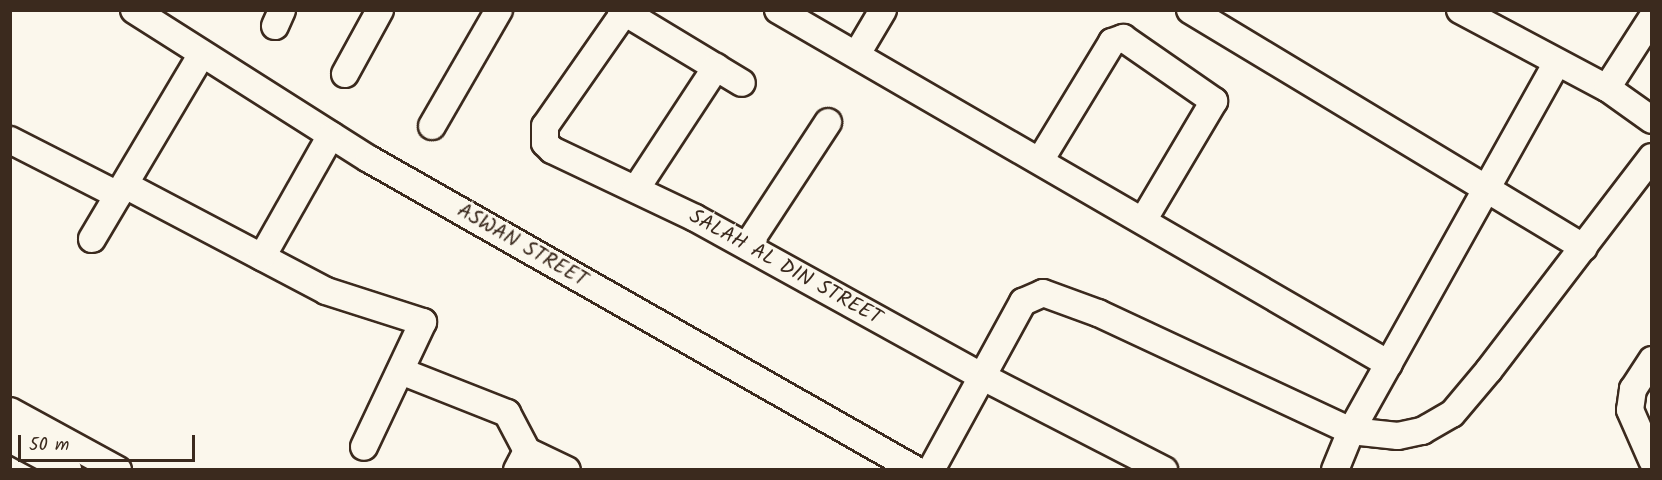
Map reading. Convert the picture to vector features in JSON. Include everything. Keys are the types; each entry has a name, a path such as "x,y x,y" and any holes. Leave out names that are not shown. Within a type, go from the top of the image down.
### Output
{"street":[{"name":"ASWAN STREET","path":"134,10 331,135 916,470"},
{"path":"345,74 380,10"},
{"path":"432,126 499,10"},
{"path":"778,10 1041,159 1389,364"},
{"path":"857,54 883,10"},
{"path":"1190,10 1487,192 1584,248"},
{"path":"1460,10 1607,88 1652,120"},
{"path":"624,11 742,83"},
{"name":"SALAH AL DIN STREET","path":"624,11 542,136 552,150 636,189 747,246 981,376 1164,470"},
{"path":"1607,88 1652,18"},
{"path":"1041,159 1112,42 1124,38 1214,101 1144,219"},
{"path":"92,239 202,54"},
{"path":"1335,470 1351,431 1487,192 1557,63"},
{"path":"636,189 716,67"},
{"path":"747,246 828,122"},
{"path":"262,257 331,135"},
{"path":"10,140 122,190 262,257 326,291 420,319 423,330 364,447"},
{"path":"931,470 1023,302 1055,294 1351,431 1398,436 1422,431 1452,414 1584,248 1652,157"},
{"path":"1652,360 1642,392 1635,428 1652,460"},
{"path":"403,372 507,413 522,460 567,470"},
{"path":"10,411 118,470"},
{"path":"10,438 68,470"}]}
